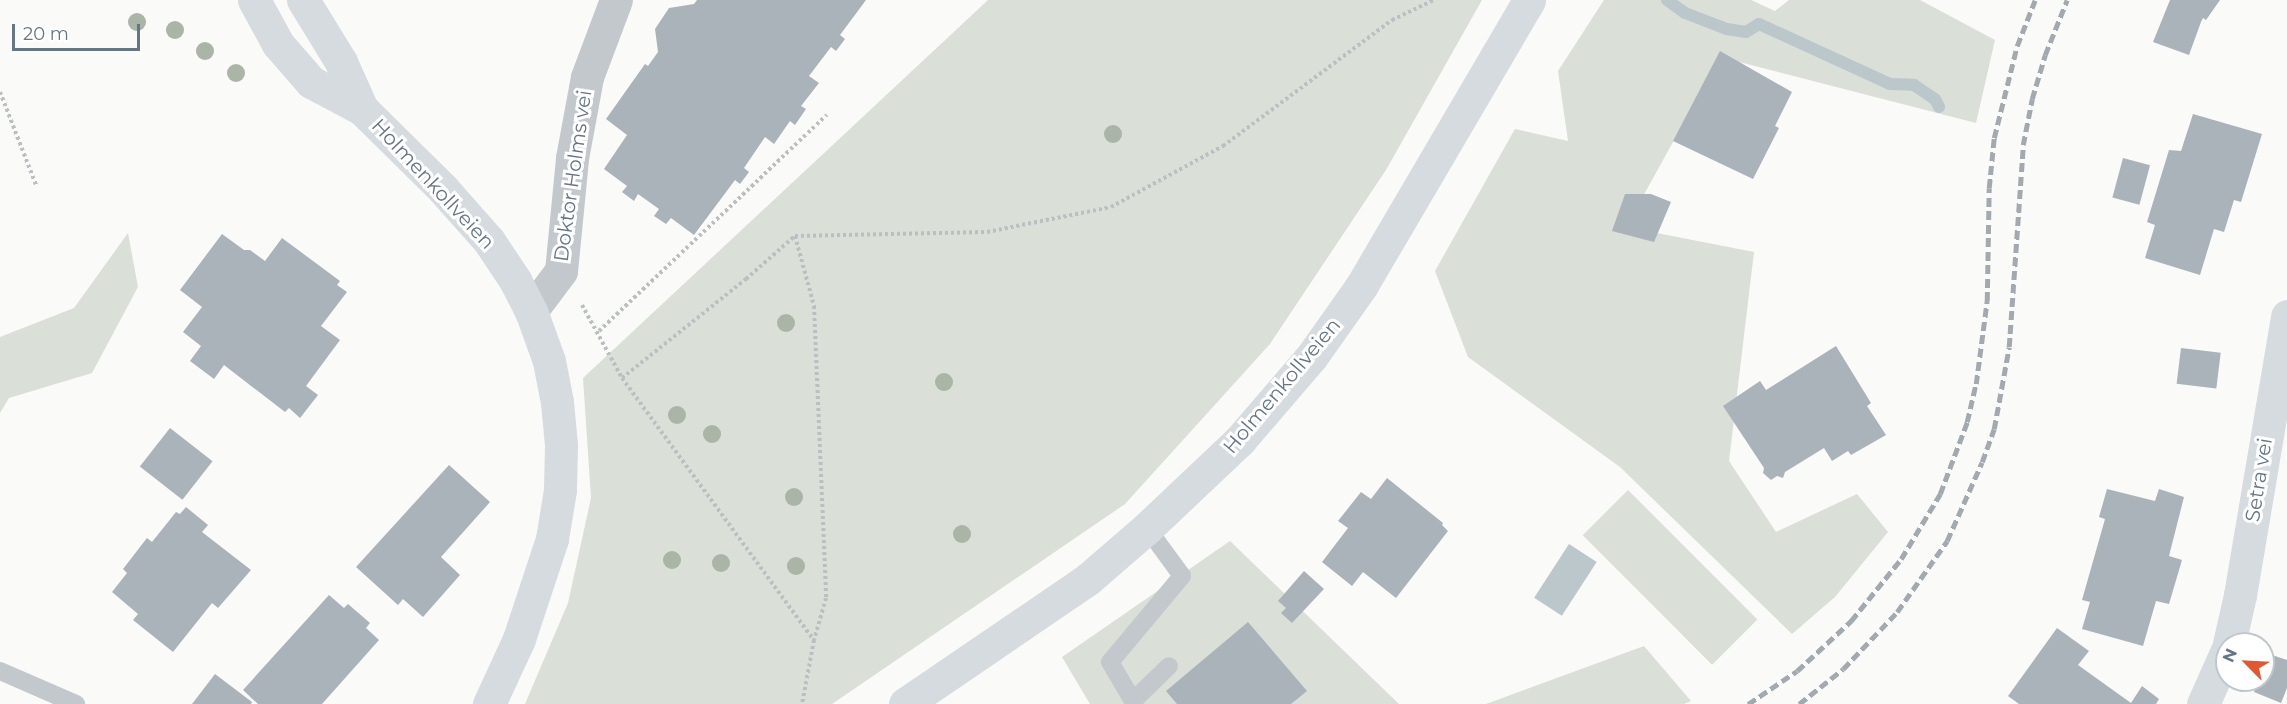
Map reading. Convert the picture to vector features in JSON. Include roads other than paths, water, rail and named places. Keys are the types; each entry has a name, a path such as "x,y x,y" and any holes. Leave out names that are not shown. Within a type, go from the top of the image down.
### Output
{"main road":[{"name":"Holmenkollveien","path":"254,0 278,44 312,82 362,109 443,189 489,241 515,280 531,311 549,361 557,402 561,445 560,490 552,539 539,585 519,639 489,704"},
{"name":"Holmenkollveien","path":"303,0 341,62 362,109"},
{"name":"Holmenkollveien","path":"905,704 1070,592 1147,528 1240,440 1318,347 1362,285 1529,0"},
{"name":"Setra vei","path":"2232,632 2240,595 2287,316"},
{"path":"2203,704 2215,677"}],"street":[{"name":"Doktor Holms vei","path":"531,311 561,271 572,158 587,77 616,0"}],"lane":[{"path":"1147,528 1182,576 1110,662 1133,701 1169,666"},
{"path":"0,671 76,704"}],"waterway":[{"path":"1667,0 1685,13 1727,29 1746,32 1759,24 1890,84 1914,85 1935,99 1939,107"}],"railway":[{"path":"1748,704 1797,671 1851,621 1901,559 1940,494 1967,422 1976,384 1987,301 1989,188 1994,138 2017,46 2035,0"},
{"path":"1799,704 1843,669 1897,612 1947,541 1982,462 1994,429 2009,347 2023,145 2032,99 2045,55 2067,0"}]}
